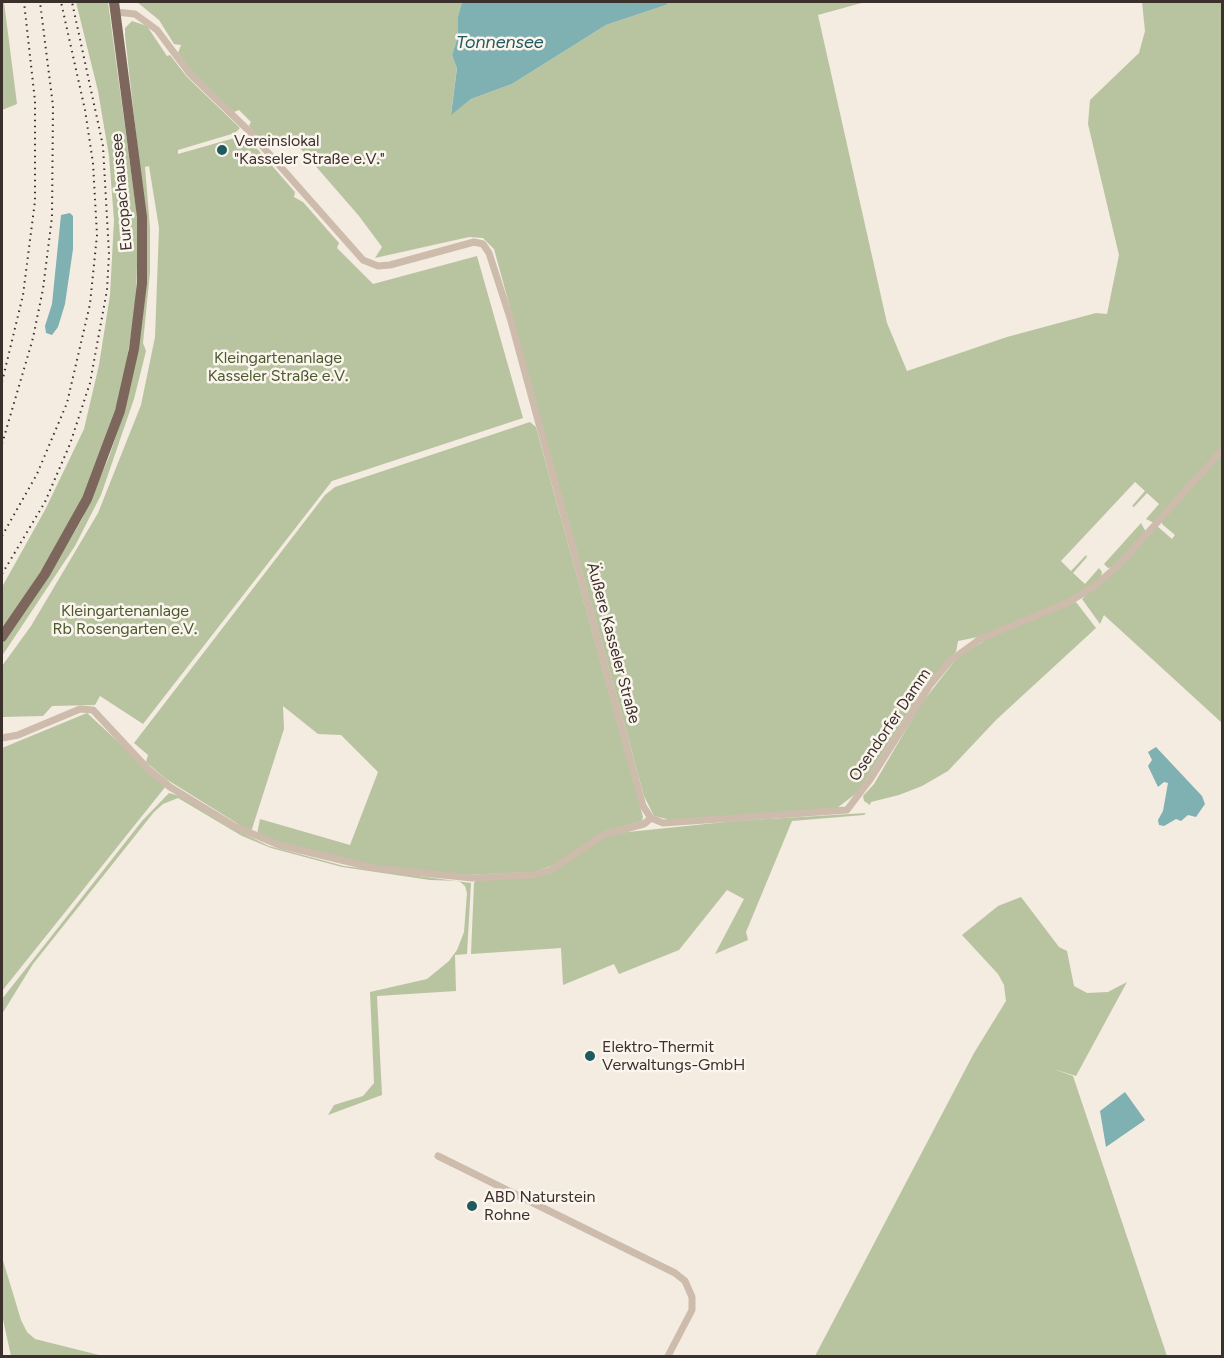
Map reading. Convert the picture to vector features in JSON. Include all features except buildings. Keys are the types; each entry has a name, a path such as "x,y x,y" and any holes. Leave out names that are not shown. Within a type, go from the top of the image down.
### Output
{"main road":[{"name":"Europachaussee","path":"2,637 51,564 87,499 115,427 134,349 142,283 142,217 115,7"}],"street":[{"name":"Äußere Kasseler Straße","path":"115,7 135,14 157,30 190,74 248,130 363,260 378,266 390,265 474,242 483,244 489,253 511,321 644,806 651,819"},
{"name":"Osendorfer Damm","path":"651,819 663,823 847,810 869,781 930,685 950,661 980,639 1069,603 1093,587 1119,565 1222,450"},
{"path":"2,738 18,735 80,709 93,710 148,769 170,787 234,826 288,848 344,863 386,870 464,878 533,875 565,862 603,835 644,824 651,819"},
{"path":"438,1156 675,1273 685,1281 692,1297 692,1310 669,1356"}],"green space":[{"path":"2,2 4,2 17,104 2,110"},
{"path":"76,2 108,2 138,223 136,306 121,393 84,497 54,552 2,630 2,587 45,510 84,429 99,365 110,295 114,220 109,156 98,91"},
{"path":"137,2 462,2 458,16 458,36 452,55 457,67 451,114 471,99 512,84 606,25 670,2 865,2 818,15 887,323 907,371 1007,337 1096,313 1107,314 1119,255 1088,124 1090,100 1139,53 1145,31 1142,2 1222,2 1222,446 1154,523 1146,519 1159,504 1147,493 1134,507 1132,506 1145,491 1135,482 1061,561 1071,571 1086,555 1087,557 1073,573 1085,584 1099,568 1102,572 1100,579 1067,600 978,637 958,641 956,652 928,682 858,792 837,808 671,820 654,816 644,796 494,249 483,238 469,237 375,258 382,247 359,216 293,140 289,137 269,144 263,143 249,126 251,122 239,110 234,112 196,78 178,53 181,45 174,44 159,20"},
{"name":"Kleingartenanlage Kasseler Straße e.V.","path":"132,21 147,26 167,56 170,55 187,77 240,128 235,133 178,150 178,154 238,137 253,144 295,192 294,197 303,202 339,243 337,248 373,284 477,256 523,418 332,481 143,724 100,696 95,705 52,706 43,716 2,717 2,666 31,626 98,513 141,405 155,337 159,228 149,166 145,167 150,228 150,272 143,343 146,351 134,399 101,495 75,546 2,656 2,644 49,576 82,519 109,457 122,418 146,222 125,36 125,28"},
{"path":"530,422 536,427 643,817 642,821 606,831 560,863 534,872 461,875 376,866 287,845 257,834 260,819 350,845 378,772 341,735 318,734 283,706 284,729 251,832 166,779 146,762 148,755 134,743 325,495 335,487"},
{"path":"1222,454 1222,723 1104,615 1100,624 1082,599 1157,526 1172,539 1175,535 1162,524 1161,519"},
{"path":"1141,523 1146,532 1113,567 1108,568 1104,564"},
{"path":"1076,602 1096,628 996,720 948,771 922,786 899,795 871,802 870,805 864,801 863,796 874,784 921,704 957,658 990,637"},
{"path":"87,713 166,786 2,991 2,748"},
{"path":"169,793 183,797 226,825 269,846 344,866 455,881 430,880 342,867 271,848 242,836 178,798 163,804 154,812 33,964 2,1014 2,999 142,821"},
{"path":"866,813 792,821 746,932 748,940 715,954 744,899 727,890 679,950 619,974 614,964 563,985 561,948 471,954 476,880 533,878 599,839 618,833 735,821"},
{"path":"460,881 471,883 467,954 455,955 456,991 377,996 382,1095 328,1115 334,1105 363,1096 374,1083 370,992 427,979 449,961 457,950 464,932 467,893"},
{"path":"1021,897 1059,947 1067,951 1074,986 1087,993 1108,992 1127,982 1076,1076 1053,1069 1073,1076 1167,1356 815,1356 974,1053 1006,1001 1004,985 998,974 962,935 998,906"},
{"path":"2,1257 21,1320 27,1332 35,1339 103,1356 11,1356 2,1315"}],"water":[{"name":"Tonnensee","path":"462,2 670,2 606,25 512,84 471,99 451,115 457,68 452,55 458,36 458,16"},
{"path":"70,213 73,216 73,249 65,304 58,327 52,335 46,333 45,326 52,304 61,215"},
{"path":"1156,747 1202,796 1205,804 1196,817 1188,815 1181,821 1176,819 1164,826 1159,825 1158,820 1163,811 1168,783 1164,782 1158,787 1148,766 1152,760 1148,752"},
{"path":"1125,1092 1145,1120 1106,1147 1100,1111"}],"railway":[{"path":"2,382 23,295 35,201 35,101 24,2"},
{"path":"2,444 33,338 43,289 52,217 53,106 40,2"},
{"path":"2,536 37,474 67,403 90,304 97,235 93,163 85,110 61,2"},
{"path":"2,574 45,502 70,444 90,383 107,290 109,254 103,146 72,2"}],"place":[{"name":"Vereinslokal \"Kasseler Straße e.V.\"","path":"222,150"},
{"name":"Elektro-Thermit Verwaltungs-GmbH","path":"590,1056"},
{"name":"ABD Naturstein Rohne","path":"472,1206"}],"park label":[{"name":"Kleingartenanlage Rb Rosengarten e.V.","path":"125,620"}]}
